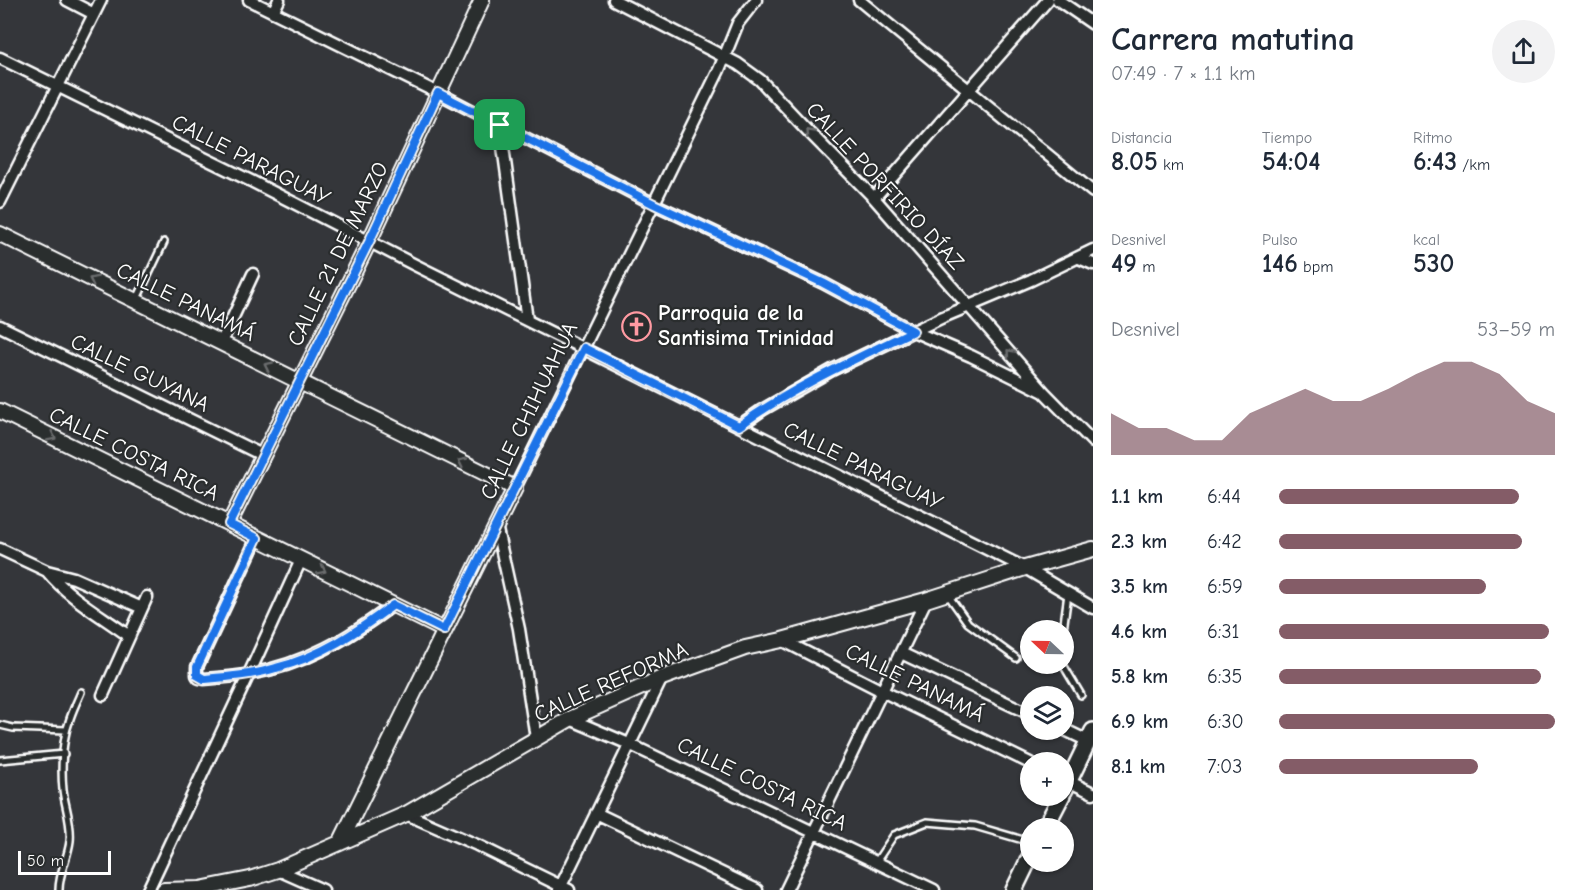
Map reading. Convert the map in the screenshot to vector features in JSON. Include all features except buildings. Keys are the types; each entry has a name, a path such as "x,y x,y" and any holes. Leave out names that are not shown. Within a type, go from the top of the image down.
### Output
{"main road":[{"path":"1074,768 1091,736"},
{"path":"1014,890 1023,872"}],"street":[{"path":"67,0 94,14"},
{"path":"0,202 101,0"},
{"path":"249,0 438,93 654,204 823,283 913,331 971,356 1044,392"},
{"path":"273,12 279,0"},
{"name":"CALLE 21 DE MARZO","path":"229,524 369,242 482,0"},
{"name":"CALLE PORFIRIO DÍAZ","path":"614,0 738,64 760,80 874,198 1044,392 1093,442"},
{"name":"CALLE CHIHUAHUA","path":"340,843 654,204 725,57 738,23 756,0"},
{"path":"859,0 1093,192"},
{"path":"874,198 1048,0"},
{"path":"1058,0 1093,24"},
{"name":"CALLE PARAGUAY","path":"0,58 1025,568 1093,608"},
{"path":"500,125 526,320"},
{"name":"CALLE PANAMÁ","path":"0,234 515,488"},
{"path":"739,426 831,370 943,316 969,307 1093,250"},
{"path":"1079,258 1093,264"},
{"path":"221,343 253,274"},
{"name":"CALLE GUYANA","path":"0,326 262,455"},
{"name":"CALLE COSTA RICA","path":"0,411 444,630"},
{"path":"496,525 519,629 536,738"},
{"path":"257,538 196,672 199,678 249,674 299,661 362,629 393,605"},
{"path":"0,549 47,571 74,578 142,608"},
{"name":"CALLE REFORMA","path":"164,890 200,889 250,879 278,870 406,814 570,719 662,678 745,648 926,600 1093,549"},
{"path":"148,890 301,560"},
{"path":"47,571 68,592 129,636"},
{"path":"103,695 147,597"},
{"path":"786,890 926,600"},
{"name":"CALLE PANAMÁ","path":"782,640 1020,758"},
{"path":"901,653 1020,709"},
{"path":"406,814 563,889 596,813 662,678"},
{"name":"CALLE COSTA RICA","path":"570,719 629,744 934,890"},
{"path":"1074,732 1091,736"},
{"path":"1074,789 1093,793"},
{"path":"596,813 757,890"},
{"path":"278,870 322,890"}],"lane":[{"path":"136,301 164,243"},
{"path":"947,594 968,623 1016,658"},
{"path":"1064,620 1068,594"},
{"path":"1069,674 1081,695"},
{"path":"59,890 61,871 70,841 69,820 63,792 66,730 81,692"},
{"path":"0,725 13,728 66,730"},
{"path":"0,760 64,754"},
{"path":"876,862 894,836 927,822 975,826 1020,839"}],"place":[{"name":"Parroquia de la Santisima Trinidad","path":"637,326"}],"route":[{"path":"438,93 500,125 654,204 823,283 913,331 831,370 739,426 584,348 444,630 393,605 362,629 299,661 249,674 199,678 196,672 197,667 257,538 229,524 369,242 438,93"}]}
